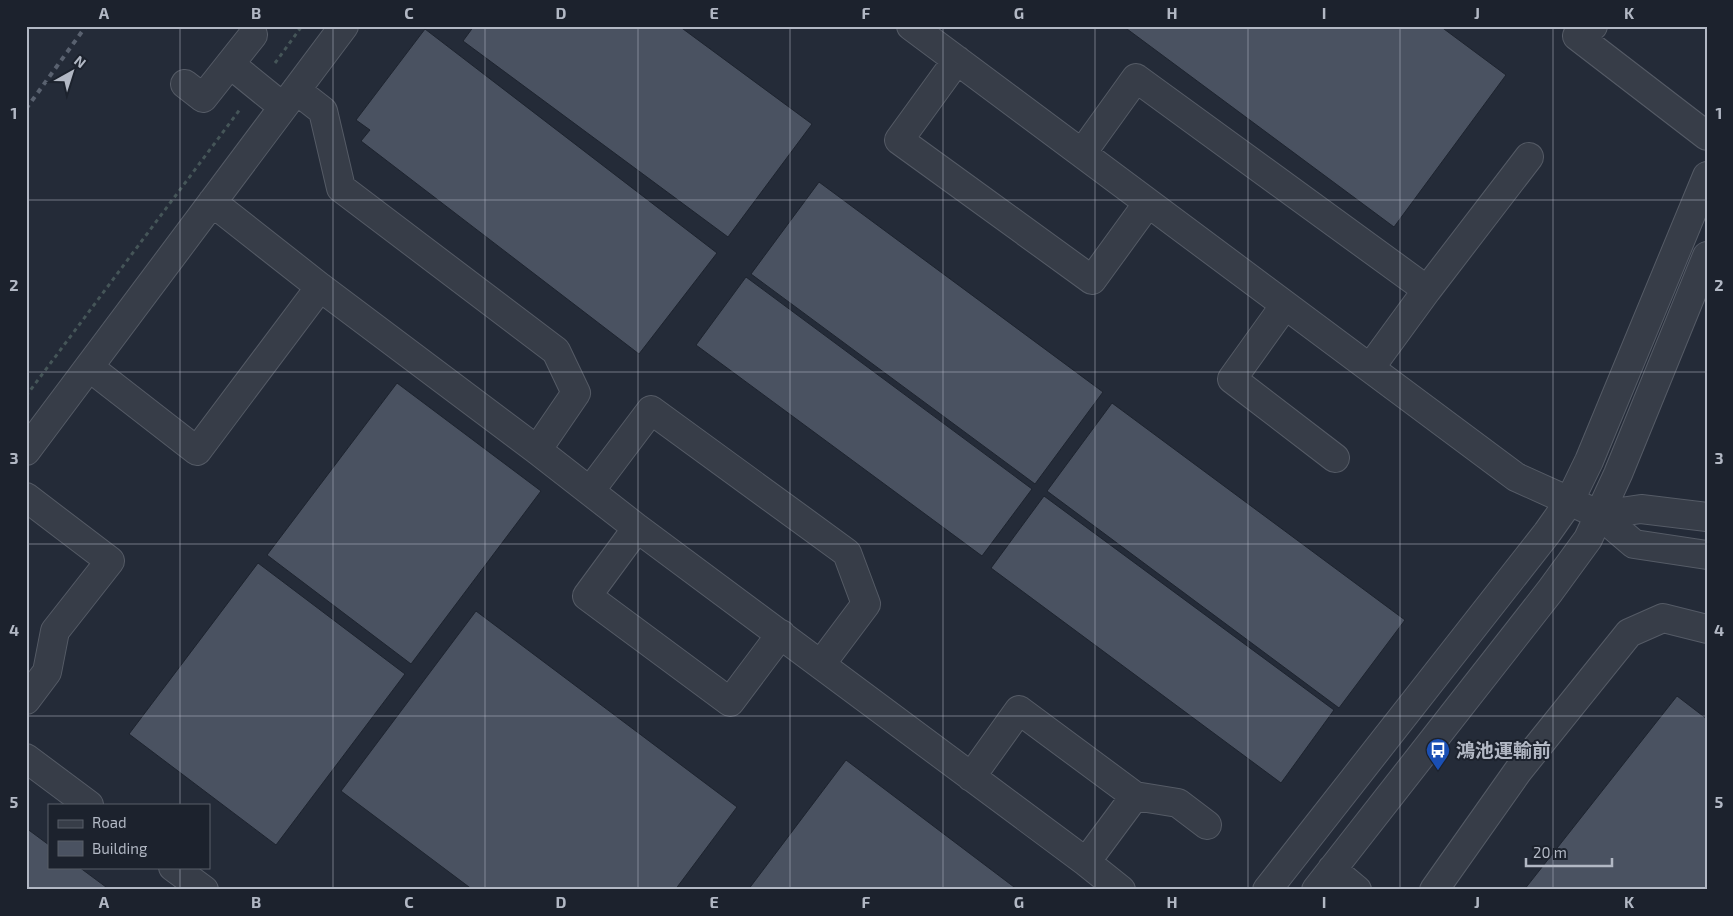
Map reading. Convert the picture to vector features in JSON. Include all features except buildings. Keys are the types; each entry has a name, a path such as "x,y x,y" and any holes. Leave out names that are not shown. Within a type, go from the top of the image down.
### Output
{"street":[{"path":"26,451 344,26"},
{"path":"1593,26 1577,36 1707,136"},
{"path":"926,31 957,60 1516,477 1600,515 1634,544 1707,555"},
{"path":"185,84 203,98 253,35"},
{"path":"957,60 899,140 1092,280 1148,203"},
{"path":"230,64 258,86 323,112 341,188 556,351 576,393 537,450"},
{"path":"1082,153 1136,78 1427,290"},
{"path":"1370,368 1427,290 1529,158"},
{"path":"1267,890 1542,540 1569,502 1588,461 1707,176"},
{"path":"212,202 320,287 537,450 637,528 1121,890"},
{"path":"1357,890 1324,880 1573,562 1588,539 1600,515 1707,256"},
{"path":"89,367 197,451 320,287"},
{"path":"1284,304 1232,379 1335,458"},
{"path":"590,491 651,410 848,553 866,604 821,664"},
{"path":"26,497 110,561 55,630 47,672 26,700"},
{"path":"1600,515 1641,509 1707,517"},
{"path":"637,528 587,596 730,702 781,634"},
{"path":"1434,890 1518,771 1628,634 1664,618 1707,629"},
{"path":"971,777 1019,710 1135,796 1178,803 1207,825"},
{"path":"26,758 88,804"},
{"path":"1086,862 1135,796"},
{"path":"174,868 204,890"}],"path":[{"path":"26,396 302,26"}],"railway":[{"path":"26,109 86,26"}],"place":[{"name":"鴻池運輸前","path":"1438,771"}]}
